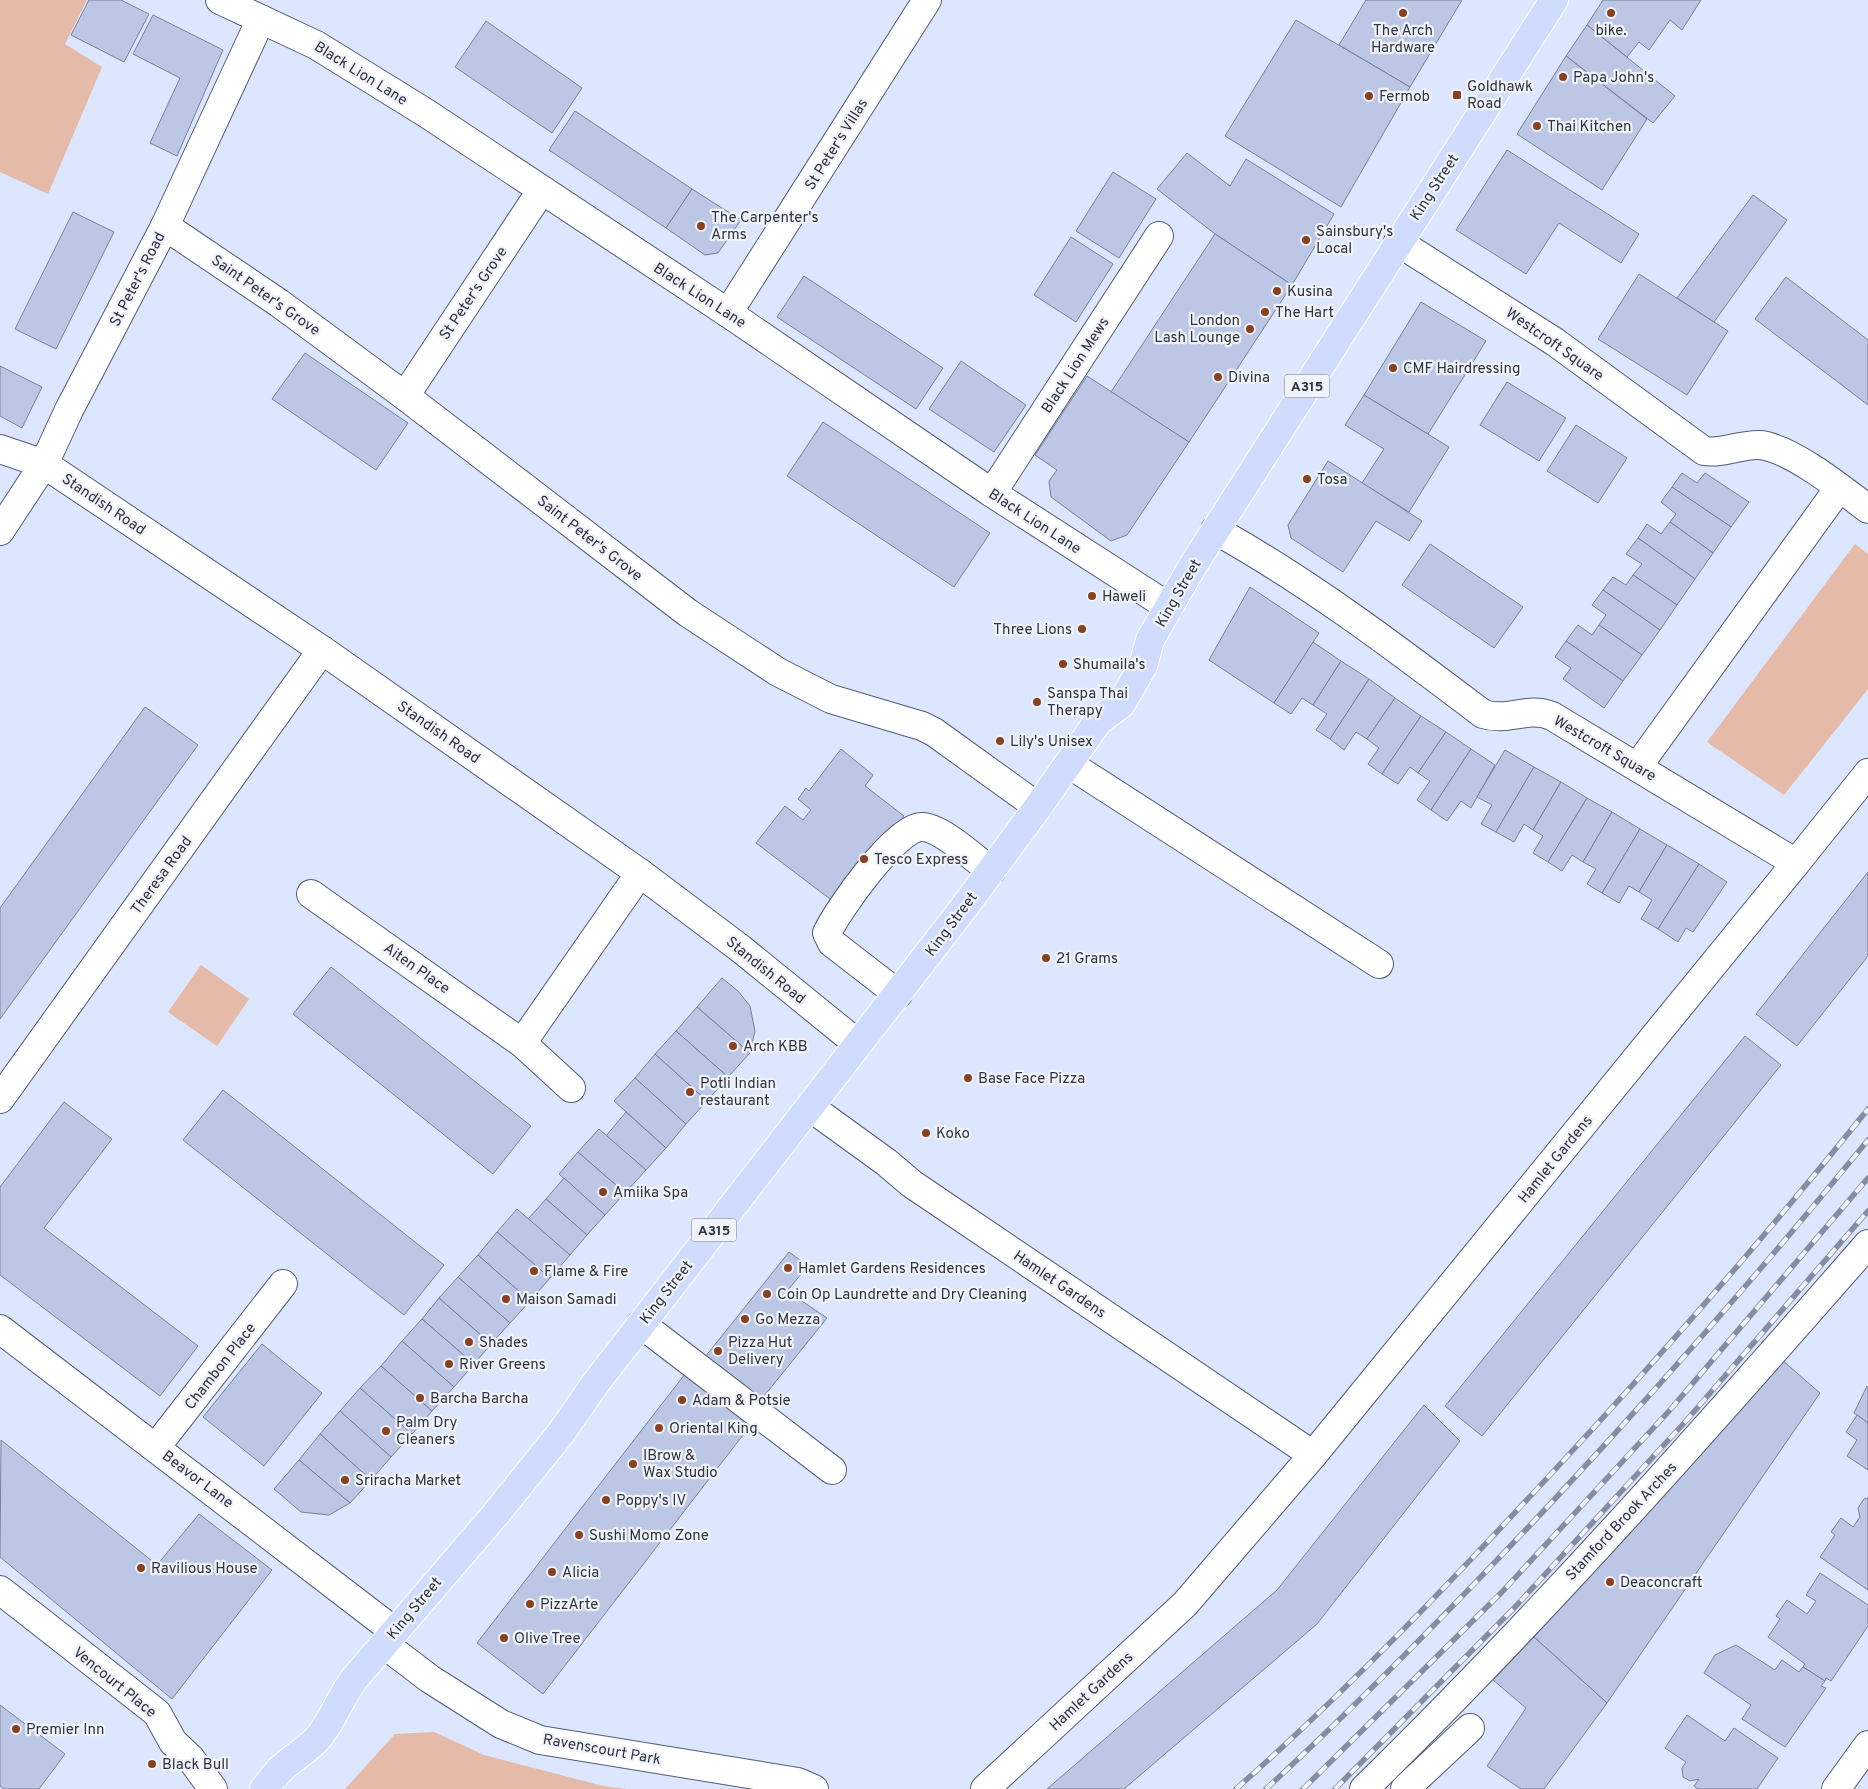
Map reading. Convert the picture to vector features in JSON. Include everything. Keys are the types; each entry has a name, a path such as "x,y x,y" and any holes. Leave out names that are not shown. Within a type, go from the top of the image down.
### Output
{"main road":[{"name":"King Street","path":"264,1789 282,1768 306,1750 319,1736 331,1721 343,1694 562,1433 595,1384 898,994 991,871 1098,721 1121,704 1143,666 1150,640 1215,530 1554,0"}],"street":[{"name":"Black Lion Lane","path":"220,0 316,45 426,113 541,191 728,313 992,493 1169,607"},
{"name":"St Peter's Villas","path":"728,313 927,0"},
{"name":"St Peter's Road","path":"0,531 44,464 69,410 165,226 261,19"},
{"name":"St Peter's Grove","path":"405,396 541,191"},
{"name":"Saint Peter's Grove","path":"165,226 279,303 405,396 688,613 778,672 831,699 928,729 1038,807"},
{"name":"Black Lion Mews","path":"992,493 1159,236"},
{"name":"Westcroft Square","path":"1398,242 1555,342 1704,451 1718,453 1761,445 1787,453 1868,510"},
{"name":"Standish Road","path":"0,449 44,464 322,650 640,873 741,949 858,1044"},
{"path":"1638,766 1839,488"},
{"name":"Westcroft Square","path":"1215,530 1252,550 1406,656 1483,714 1494,718 1507,718 1527,711 1540,711 1638,766 1796,864"},
{"name":"Theresa Road","path":"0,1099 322,650"},
{"path":"1069,764 1380,964"},
{"path":"1796,864 1868,772"},
{"path":"898,994 832,943 827,934 833,920 856,889 900,836 911,829 922,827 934,830 991,871"},
{"name":"Hamlet Gardens","path":"985,1789 1184,1604 1313,1455 1796,864"},
{"path":"522,1043 640,873"},
{"name":"Aiten Place","path":"311,894 522,1043 571,1088"},
{"name":"Hamlet Gardens","path":"810,1107 886,1162 912,1184 1313,1455"},
{"name":"Stamford Brook Arches","path":"1364,1789 1427,1727 1548,1600 1706,1429 1868,1244"},
{"name":"Chambon Place","path":"156,1448 283,1284"},
{"path":"641,1324 832,1470"},
{"name":"Beavor Lane","path":"0,1329 156,1448 389,1638"},
{"name":"Vencourt Place","path":"0,1590 157,1713 173,1742 191,1759 212,1789"},
{"name":"Ravenscourt Park","path":"389,1638 430,1679 500,1724 540,1740 798,1782 814,1789"},
{"path":"1405,1789 1470,1728"},
{"path":"1836,1789 1868,1745"}],"shaded area":[{"path":"0,0 87,0 65,44 102,67 48,194 0,172"},
{"path":"1855,544 1868,554 1868,689 1784,795 1707,742"},
{"path":"201,965 249,999 217,1046 168,1012"},
{"path":"434,1732 484,1755 603,1786 627,1789 345,1789 395,1734"}],"building":[{"path":"89,0 121,0 149,14 124,62 71,35"},
{"path":"1366,0 1462,0 1410,87 1339,45"},
{"path":"1603,0 1701,0 1682,30 1670,20 1649,50 1639,42 1627,57 1587,25"},
{"path":"153,15 223,50 177,156 150,143 180,78 133,54"},
{"path":"1296,20 1410,87 1341,207 1225,136"},
{"path":"486,21 582,88 552,133 455,67"},
{"path":"1587,25 1675,96 1653,123 1566,56"},
{"path":"1566,56 1647,119 1602,190 1517,134"},
{"path":"575,111 692,189 666,228 549,150"},
{"path":"1507,150 1639,234 1621,263 1559,223 1526,274 1456,230"},
{"path":"1187,153 1230,186 1246,159 1334,214 1292,285 1215,234 1157,189"},
{"path":"1113,172 1156,199 1119,258 1076,231"},
{"path":"692,189 741,220 718,253 705,255 666,228"},
{"path":"1753,195 1787,220 1714,322 1677,298"},
{"path":"73,212 114,232 56,349 15,329"},
{"path":"1215,234 1292,285 1189,442 1111,392"},
{"path":"1071,237 1113,264 1076,322 1034,295"},
{"path":"1639,274 1728,331 1687,395 1598,339"},
{"path":"804,276 943,368 916,409 777,317"},
{"path":"1786,277 1868,340 1868,405 1755,319"},
{"path":"1421,302 1486,341 1428,434 1364,395"},
{"path":"305,353 408,423 376,470 272,399"},
{"path":"961,361 1026,405 994,452 929,409"},
{"path":"0,366 42,387 22,428 0,416"},
{"path":"1087,376 1189,442 1127,535 1111,541 1051,497 1049,481 1057,470 1035,455"},
{"path":"1507,382 1566,418 1539,461 1480,425"},
{"path":"1364,395 1449,447 1409,512 1362,483 1384,449 1345,425"},
{"path":"823,422 990,533 954,587 787,476"},
{"path":"1576,425 1627,458 1598,503 1547,471"},
{"path":"1328,461 1422,521 1409,541 1376,521 1343,572 1291,538 1288,525"},
{"path":"1682,473 1697,483 1705,473 1749,502 1731,527 1672,487"},
{"path":"1672,487 1731,527 1713,553 1670,522 1676,514 1661,502"},
{"path":"1670,522 1713,553 1695,579 1638,538 1647,524 1661,534"},
{"path":"1638,538 1695,579 1677,605 1633,575 1642,564 1626,554"},
{"path":"1430,544 1523,607 1494,648 1402,585"},
{"path":"1633,575 1677,605 1660,630 1603,590 1613,577 1626,585"},
{"path":"1250,587 1319,633 1274,703 1209,660"},
{"path":"1603,590 1660,630 1642,655 1599,625 1606,615 1592,605"},
{"path":"1578,625 1592,635 1599,625 1642,655 1623,681 1566,641"},
{"path":"1566,641 1623,681 1604,708 1563,679 1571,668 1555,657"},
{"path":"1313,642 1341,661 1313,705 1302,698 1291,714 1274,703"},
{"path":"1341,661 1369,679 1330,739 1316,730 1327,714 1313,705"},
{"path":"1369,679 1395,698 1367,739 1356,732 1344,750 1330,739"},
{"path":"1395,698 1421,716 1382,774 1368,764 1379,748 1367,739"},
{"path":"145,707 198,745 0,1019 0,908"},
{"path":"1421,716 1446,732 1418,773 1410,767 1398,784 1382,774"},
{"path":"1446,732 1471,749 1431,810 1417,800 1430,781 1418,773"},
{"path":"841,749 873,775 865,786 904,816 838,905 756,843 785,806 803,820 811,810 798,799 806,788 809,791"},
{"path":"1471,749 1495,765 1471,808 1461,801 1447,821 1431,810"},
{"path":"1505,750 1534,767 1496,832 1481,824 1492,805 1477,797"},
{"path":"1534,767 1561,782 1533,830 1524,824 1514,842 1496,832"},
{"path":"1561,782 1587,798 1548,862 1533,853 1543,836 1533,830"},
{"path":"1587,798 1612,812 1583,862 1572,855 1562,871 1548,862"},
{"path":"1612,812 1640,829 1602,893 1587,884 1596,869 1583,862"},
{"path":"1640,829 1667,845 1639,892 1629,886 1619,903 1602,893"},
{"path":"1667,845 1699,864 1658,929 1641,919 1652,900 1639,892"},
{"path":"1699,864 1727,882 1693,932 1686,928 1678,942 1658,929"},
{"path":"1868,872 1868,956 1797,1046 1756,1014"},
{"path":"331,967 531,1126 493,1174 293,1014"},
{"path":"722,978 738,991 750,1006 755,1031 750,1053 697,1007"},
{"path":"697,1007 750,1053 728,1077 676,1031"},
{"path":"676,1031 728,1077 707,1101 655,1054"},
{"path":"1745,1036 1781,1065 1482,1436 1445,1406"},
{"path":"655,1054 707,1101 686,1124 635,1078"},
{"path":"635,1078 686,1124 666,1148 614,1101"},
{"path":"223,1090 444,1265 404,1315 183,1140"},
{"path":"64,1102 112,1139 44,1228 198,1346 160,1396 0,1275 0,1187"},
{"path":"626,1112 666,1148 646,1170 606,1136"},
{"path":"599,1129 646,1170 625,1193 578,1152"},
{"path":"578,1152 625,1193 605,1215 559,1174"},
{"path":"564,1178 605,1215 587,1235 546,1199"},
{"path":"546,1199 587,1235 570,1255 528,1219"},
{"path":"517,1209 570,1255 550,1278 497,1232"},
{"path":"497,1232 550,1278 530,1301 478,1255"},
{"path":"789,1252 808,1266 787,1291 827,1318 761,1400 705,1357"},
{"path":"478,1255 530,1301 510,1323 458,1277"},
{"path":"458,1277 510,1323 491,1344 439,1298"},
{"path":"439,1298 491,1344 474,1364 422,1319"},
{"path":"422,1319 474,1364 454,1387 402,1341"},
{"path":"402,1341 454,1387 432,1411 381,1366"},
{"path":"262,1344 322,1393 264,1466 203,1417"},
{"path":"1782,1360 1820,1393 1607,1703 1534,1637"},
{"path":"381,1366 432,1411 412,1434 360,1388"},
{"path":"685,1374 750,1426 543,1694 477,1643"},
{"path":"1868,1387 1868,1423 1854,1413"},
{"path":"360,1388 412,1434 391,1457 340,1411"},
{"path":"1424,1405 1460,1441 1317,1624 1124,1789 1047,1789 1277,1590"},
{"path":"340,1411 391,1457 371,1480 320,1434"},
{"path":"1857,1415 1868,1423 1868,1470 1847,1456 1857,1440 1846,1432"},
{"path":"320,1434 371,1480 350,1503 299,1460"},
{"name":"Ravilious House","path":"1,1440 157,1565 199,1514 272,1570 172,1699 0,1557"},
{"path":"299,1460 350,1503 329,1515 301,1512 274,1489"},
{"path":"1868,1498 1868,1590 1820,1557 1835,1535 1831,1532 1841,1518 1853,1527 1860,1517 1858,1508 1864,1499"},
{"path":"1820,1573 1868,1605 1868,1626 1831,1681 1826,1678 1825,1681 1803,1667 1805,1664 1768,1637 1780,1619 1776,1616 1787,1600 1807,1614 1816,1601 1806,1595"},
{"path":"1534,1637 1607,1703 1544,1789 1521,1789 1487,1766 1526,1708 1493,1680"},
{"path":"1736,1645 1775,1670 1782,1660 1799,1672 1803,1667 1825,1681 1821,1686 1826,1688 1785,1747 1742,1719 1751,1705 1704,1673 1715,1655"},
{"name":"Premier Inn","path":"0,1705 65,1754 39,1789 4,1789 0,1786"},
{"path":"1687,1715 1725,1741 1734,1728 1778,1758 1757,1789 1698,1789 1694,1786 1699,1779 1690,1781 1683,1777 1682,1768 1686,1762 1665,1748"}],"railway":[{"path":"1236,1789 1358,1675 1550,1475 1712,1295 1868,1109"},
{"path":"1266,1789 1340,1720 1412,1648 1552,1502 1713,1324 1868,1140"},
{"path":"1303,1789 1502,1592 1670,1410 1868,1178"},
{"path":"1335,1789 1516,1606 1685,1422 1868,1211"}],"place":[{"name":"The Arch Hardware","path":"1403,13"},
{"name":"bike.","path":"1611,13"},
{"name":"Papa John's","path":"1563,77"},
{"name":"Goldhawk Road","path":"1457,95"},
{"name":"Fermob","path":"1369,96"},
{"name":"Thai Kitchen","path":"1537,126"},
{"name":"The Carpenter's Arms","path":"701,226"},
{"name":"Sainsbury's Local","path":"1306,240"},
{"name":"Kusina","path":"1277,291"},
{"name":"The Hart","path":"1265,312"},
{"name":"London Lash Lounge","path":"1250,329"},
{"name":"CMF Hairdressing","path":"1393,368"},
{"name":"Divina","path":"1218,377"},
{"name":"Tosa","path":"1307,479"},
{"name":"Haweli","path":"1092,596"},
{"name":"Three Lions","path":"1082,629"},
{"name":"Shumaila's","path":"1063,664"},
{"name":"Sanspa Thai Therapy","path":"1037,702"},
{"name":"Lily's Unisex","path":"1000,741"},
{"name":"Tesco Express","path":"864,859"},
{"name":"21 Grams","path":"1046,958"},
{"name":"Arch KBB","path":"733,1046"},
{"name":"Base Face Pizza","path":"968,1078"},
{"name":"Potli Indian restaurant","path":"690,1092"},
{"name":"Koko","path":"926,1133"},
{"name":"Amiika Spa","path":"603,1192"},
{"name":"Hamlet Gardens Residences","path":"788,1268"},
{"name":"Flame & Fire","path":"534,1271"},
{"name":"Coin Op Laundrette and Dry Cleaning","path":"767,1294"},
{"name":"Maison Samadi","path":"506,1299"},
{"name":"Go Mezza","path":"745,1319"},
{"name":"Shades","path":"469,1342"},
{"name":"Pizza Hut Delivery","path":"718,1351"},
{"name":"River Greens","path":"449,1364"},
{"name":"Barcha Barcha","path":"420,1398"},
{"name":"Adam & Potsie","path":"682,1400"},
{"name":"Oriental King","path":"659,1428"},
{"name":"Palm Dry Cleaners","path":"386,1431"},
{"name":"IBrow & Wax Studio","path":"633,1464"},
{"name":"Sriracha Market","path":"345,1480"},
{"name":"Poppy's IV","path":"606,1500"},
{"name":"Sushi Momo Zone","path":"579,1535"},
{"name":"Ravilious House","path":"141,1568"},
{"name":"Alicia","path":"552,1572"},
{"name":"Deaconcraft","path":"1610,1582"},
{"name":"PizzArte","path":"530,1604"},
{"name":"Olive Tree","path":"504,1638"},
{"name":"Premier Inn","path":"16,1729"},
{"name":"Black Bull","path":"152,1764"}]}
